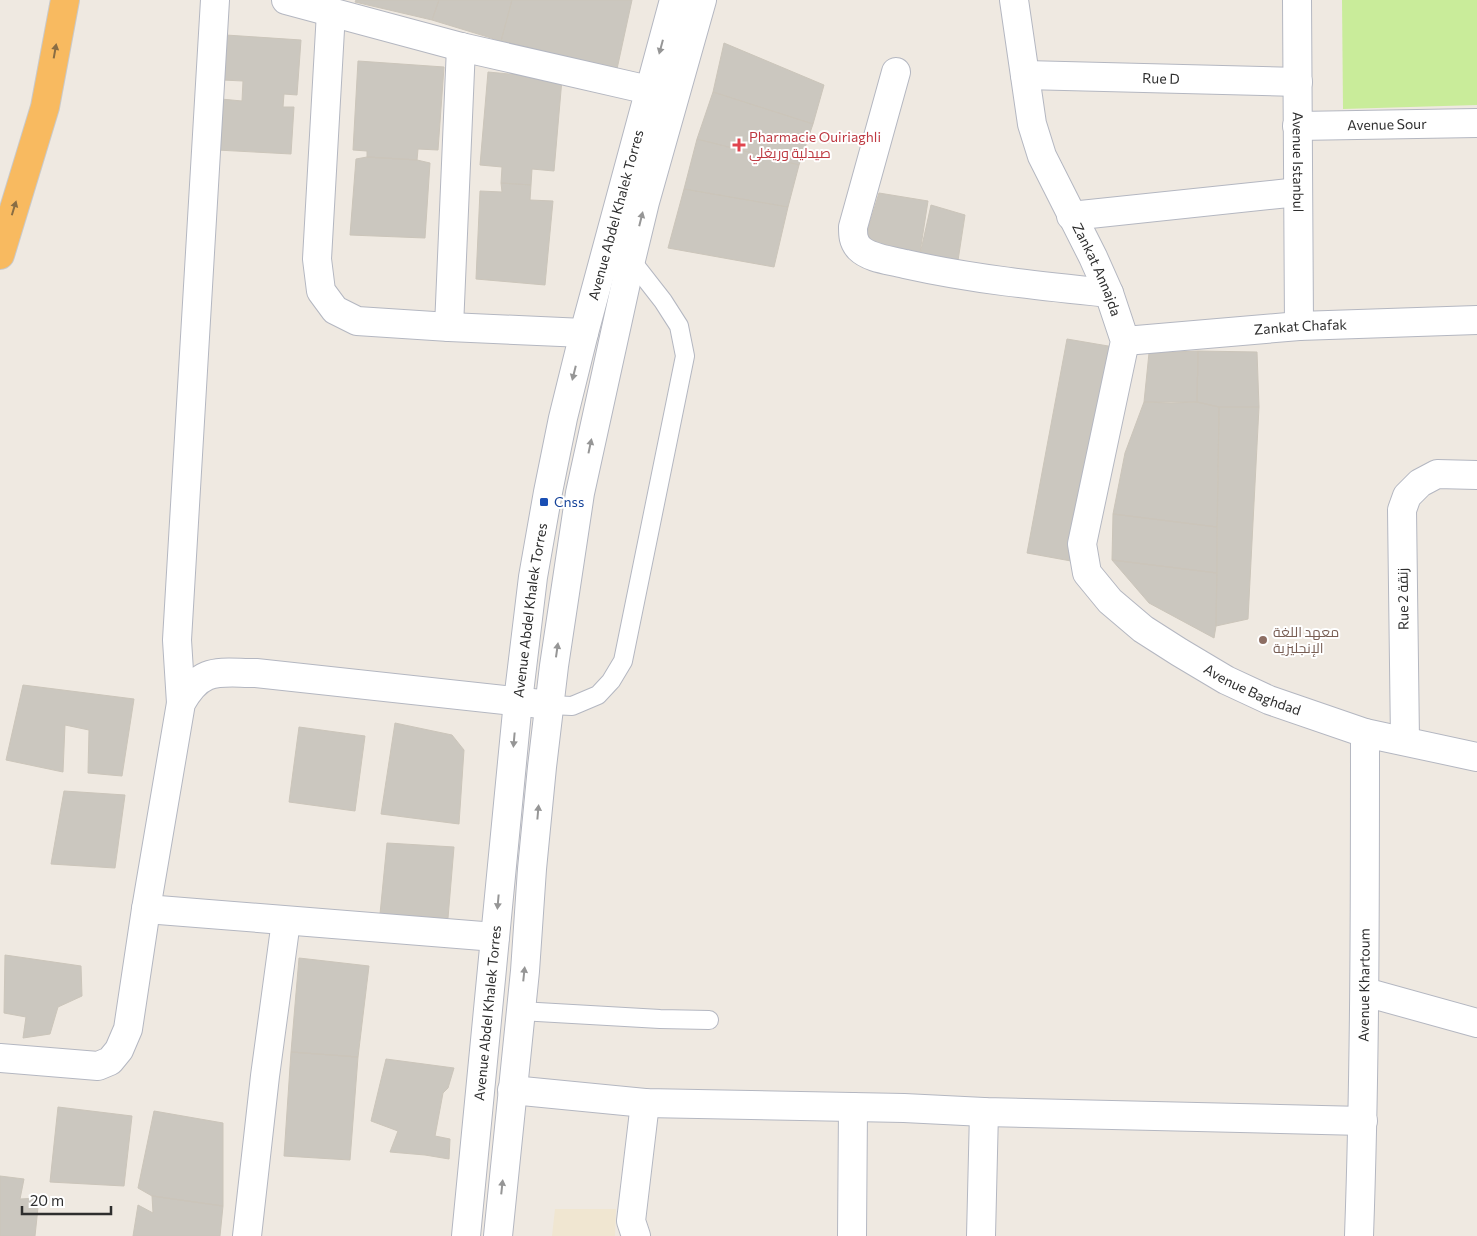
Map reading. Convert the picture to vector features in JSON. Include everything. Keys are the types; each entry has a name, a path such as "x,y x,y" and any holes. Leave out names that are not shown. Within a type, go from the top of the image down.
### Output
{"highway":[{"path":"0,255 45,107 65,0"}],"street":[{"path":"0,1058 98,1066 110,1060 119,1050 128,1030 146,909 181,703 177,640 214,0"},
{"path":"286,0 461,47 650,90"},
{"name":"Avenue Abdel Khalek Torres","path":"498,1236 542,768 566,580 619,256 650,90 674,0"},
{"name":"Avenue Abdel Khalek Torres","path":"466,1236 518,701 533,577 548,492 563,418 584,333 645,202 702,0"},
{"name":"Zankat Annajda","path":"1014,0 1032,124 1042,156 1109,293 1125,341"},
{"name":"Avenue Istanbul","path":"1297,0 1299,326"},
{"path":"331,12 317,259 321,291 335,310 357,321 584,333"},
{"path":"449,327 461,47"},
{"path":"896,72 853,227 853,240 860,249 874,257 947,273 1109,293"},
{"name":"Rue D","path":"1025,74 1298,82"},
{"name":"Avenue Sour","path":"1297,126 1477,123"},
{"path":"1071,216 1298,192"},
{"name":"Zankat Chafak","path":"1125,341 1299,326 1477,320"},
{"name":"Avenue Baghdad","path":"1125,341 1082,544 1087,573 1110,602 1143,629 1179,652 1226,680 1269,700 1365,733 1477,757"},
{"name":"Rue 2 زنقة","path":"1405,741 1402,510 1407,496 1420,483 1437,474 1477,475"},
{"path":"181,703 189,689 199,679 214,673 256,673 550,705"},
{"name":"Avenue Khartoum","path":"1359,1236 1365,992 1365,733"},
{"path":"146,909 495,937"},
{"path":"247,1236 265,1076 286,921"},
{"path":"1365,992 1477,1023"},
{"path":"512,1090 645,1103 1363,1121"},
{"path":"636,1236 631,1221 645,1103"},
{"path":"852,1236 853,1107"},
{"path":"981,1236 984,1112"}],"lane":[{"path":"550,705 572,706 598,695 611,681 623,661 685,356 679,326 663,301 619,256"},
{"path":"520,1010 660,1019 709,1020"}],"shaded area":[{"path":"555,1209 616,1209 615,1236 552,1236"}],"green space":[{"path":"1342,0 1477,0 1477,105 1343,109"}],"building":[{"path":"356,0 439,0 432,20 355,2"},
{"path":"439,0 512,0 501,41 432,20"},
{"path":"512,0 632,0 617,69 501,41"},
{"path":"226,35 301,40 297,95 284,94 283,107 294,107 291,154 217,150 221,99 242,101 243,81 223,80"},
{"path":"724,43 824,85 813,124 713,92"},
{"path":"358,61 444,67 438,150 418,149 417,160 367,157 367,151 353,150"},
{"path":"488,72 562,79 554,171 532,169 531,185 501,183 502,167 480,165"},
{"path":"713,92 813,124 799,165 697,139"},
{"path":"697,139 799,165 788,207 684,189"},
{"path":"367,157 417,160 430,163 425,238 350,235 356,159"},
{"path":"501,183 531,185 530,200 553,201 545,285 476,279 480,191 502,192"},
{"path":"684,189 788,207 774,267 668,248"},
{"path":"879,193 928,201 919,259 864,242"},
{"path":"931,205 965,215 957,267 919,259"},
{"path":"1067,339 1114,347 1071,561 1027,553"},
{"path":"1198,351 1197,402 1144,402 1149,353"},
{"path":"1198,351 1257,352 1259,407 1219,407 1197,402"},
{"path":"1144,402 1197,402 1219,407 1217,527 1113,514 1125,453"},
{"path":"1219,407 1259,407 1248,619 1216,626"},
{"path":"1113,514 1217,527 1217,573 1112,560"},
{"path":"1112,560 1217,573 1214,638 1149,603"},
{"path":"23,685 134,699 122,776 88,773 89,730 65,725 63,772 6,760"},
{"path":"395,723 452,735 464,750 459,824 381,814"},
{"path":"299,727 365,736 355,811 289,802"},
{"path":"64,791 125,795 115,868 51,864"},
{"path":"387,843 454,847 448,918 380,914"},
{"path":"5,955 81,966 82,996 58,1007 50,1034 23,1038 26,1017 4,1013"},
{"path":"299,958 369,966 358,1057 291,1052"},
{"path":"291,1052 358,1057 350,1160 284,1156"},
{"path":"386,1059 454,1068 448,1088 443,1093 435,1136 450,1139 449,1159 390,1152 398,1131 371,1121"},
{"path":"58,1107 132,1116 124,1186 50,1182"},
{"path":"154,1111 223,1123 223,1206 152,1196 138,1188"},
{"path":"0,1176 24,1179 20,1199 39,1198 35,1236 0,1236"},
{"path":"152,1196 223,1206 220,1236 133,1236 138,1205 153,1213"}],"place":[{"name":"Pharmacie Ouiriaghli صيدلية وريغلي","path":"739,145"},
{"name":"Cnss","path":"544,502"},
{"name":"معهد اللغة الإنجليزية","path":"1263,640"}]}
